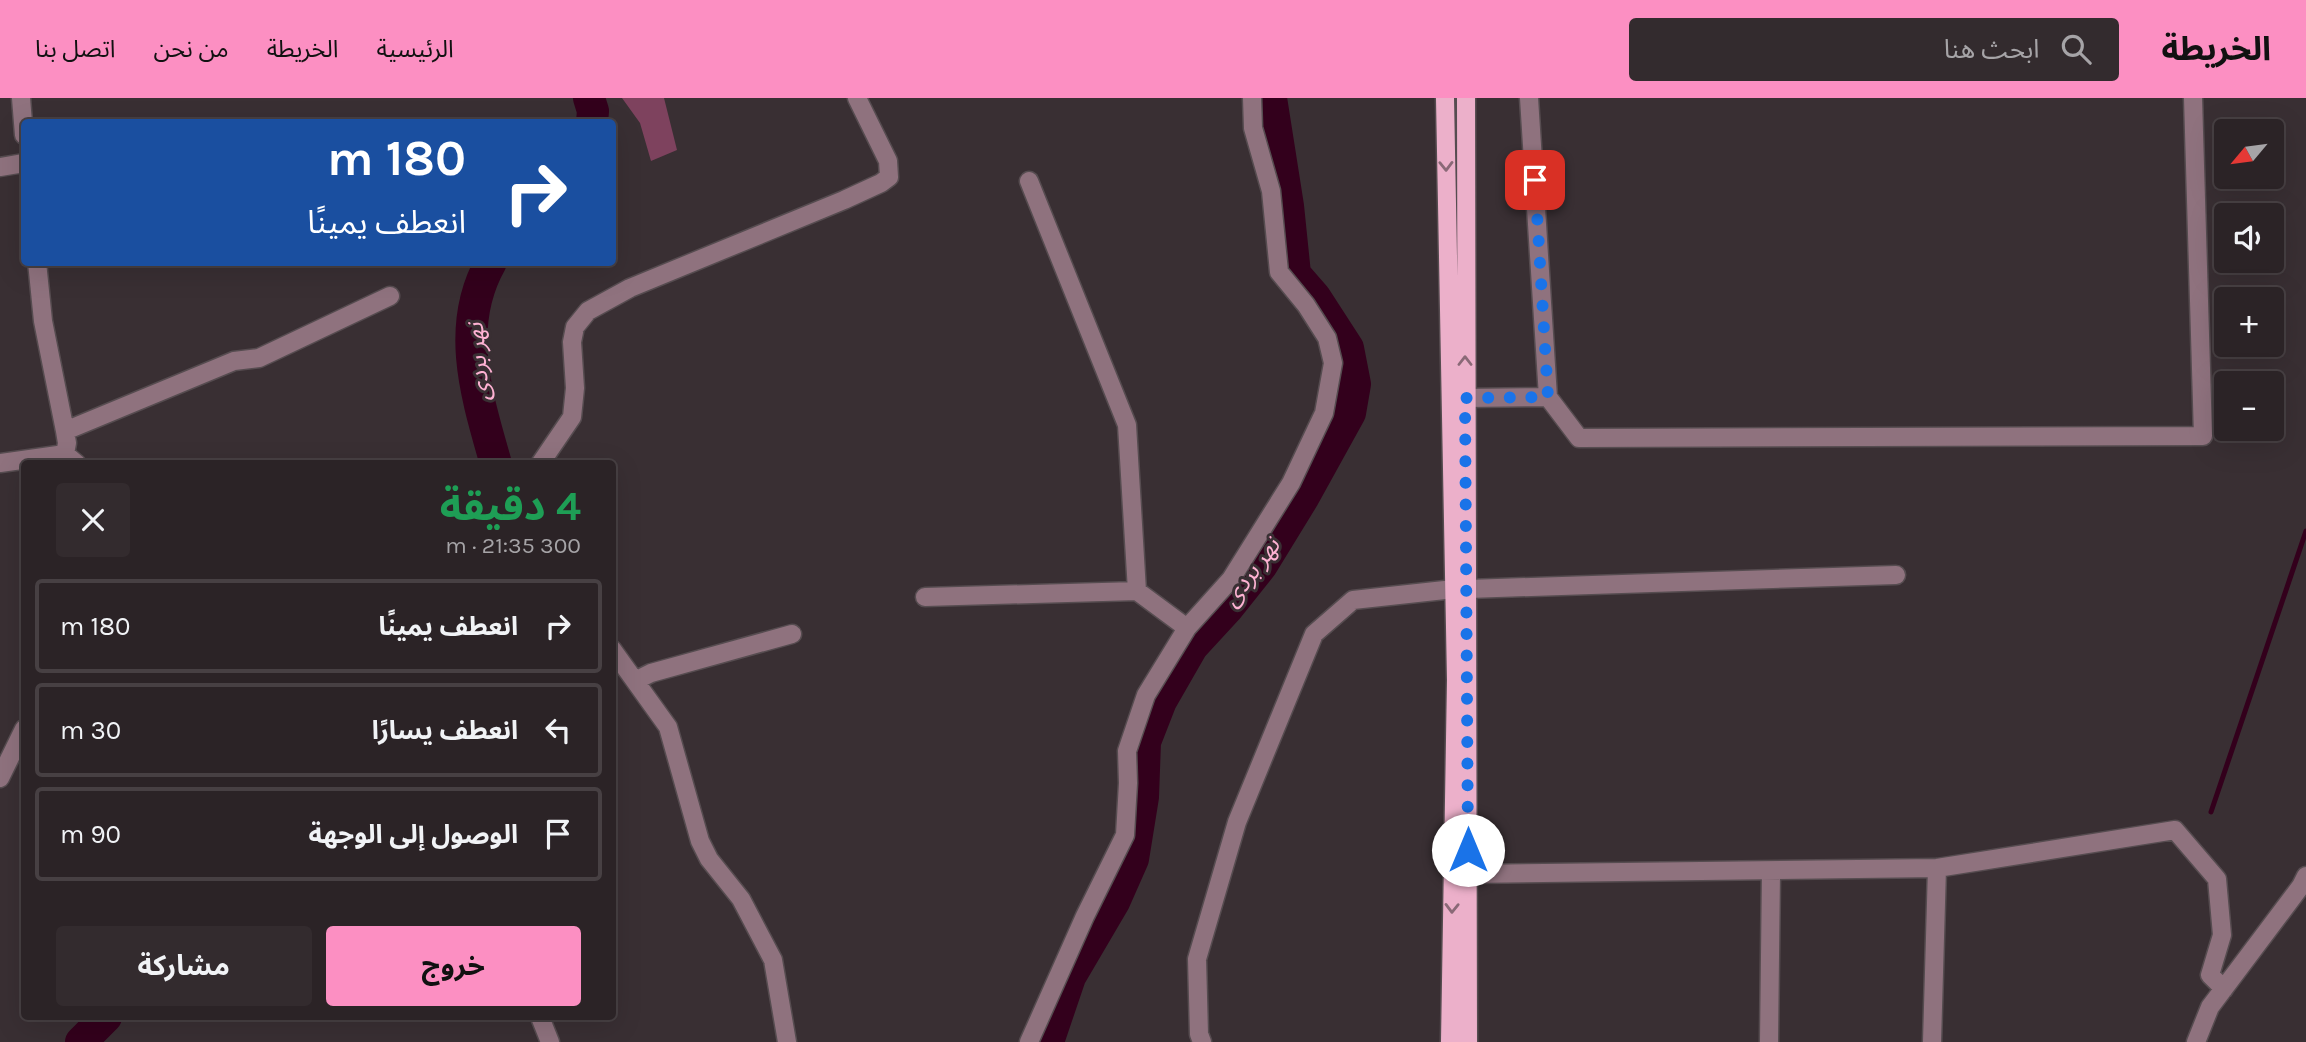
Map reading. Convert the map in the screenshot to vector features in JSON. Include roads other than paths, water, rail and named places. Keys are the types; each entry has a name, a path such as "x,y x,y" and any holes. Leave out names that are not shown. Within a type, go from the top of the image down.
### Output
{"main road":[{"path":"1445,98 1468,874 1468,1042"},
{"path":"1450,1042 1456,680 1465,398 1466,98"}],"street":[{"path":"21,98 23,119"},
{"path":"543,460 572,417 575,388 572,342 575,327 588,311 630,288 844,200 889,177 888,161 857,98"},
{"path":"1029,1042 1125,835 1127,751 1146,695 1187,628 1231,579 1291,484 1324,412 1333,363 1327,338 1306,305 1279,272 1271,191 1253,128 1252,98"},
{"path":"1529,98 1548,397 1578,438 2203,436 2193,98"},
{"path":"0,167 21,164"},
{"path":"1029,181 1127,425 1138,591"},
{"path":"37,266 43,321 71,459 53,460"},
{"path":"65,431 234,361 259,358 390,296"},
{"path":"1465,398 1548,397"},
{"path":"0,463 21,462"},
{"path":"1202,1042 1199,1034 1197,959 1237,822 1314,634 1353,600 1461,589 1896,575"},
{"path":"925,597 1138,591 1187,628"},
{"path":"635,681 651,673 792,634"},
{"path":"616,655 668,727 699,841 709,859 741,899 773,960 787,1042"},
{"path":"0,778 21,735"},
{"path":"1468,874 1937,868 2175,830 2217,879 2222,935 2210,975 2224,989"},
{"path":"1932,1042 1937,868"},
{"path":"1769,1042 1771,871"},
{"path":"2196,1042 2210,1007 2306,876"},
{"path":"541,1020 550,1042"}],"waterway":[{"name":"نهر بردى","path":"589,98 592,119"},
{"name":"نهر بردى","path":"1048,1042 1070,977 1114,902 1133,859 1143,797 1145,742 1161,701 1192,647 1262,565 1350,413 1355,384 1348,348 1315,297 1295,274 1288,206 1271,98"},
{"name":"نهر بردى","path":"489,266 480,287 471,337 476,388 495,460"},
{"path":"2211,812 2306,531"},
{"name":"نهر بردى","path":"81,1042 103,1020"}]}
